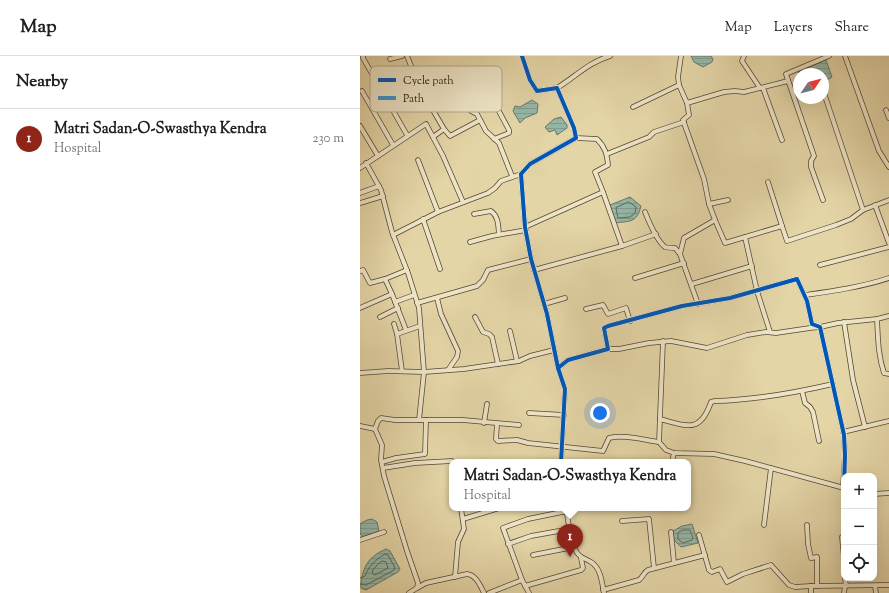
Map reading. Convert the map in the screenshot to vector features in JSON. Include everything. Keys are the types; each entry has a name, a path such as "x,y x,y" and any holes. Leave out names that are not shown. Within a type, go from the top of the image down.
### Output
{"street":[{"path":"363,56 370,70"},
{"path":"390,59 402,56"},
{"path":"407,56 411,66"},
{"path":"522,56 530,80 538,91 557,88 579,71 599,59 610,56"},
{"path":"681,56 678,77 679,85 687,103 689,115 684,119 684,122 704,179 709,204 725,243 782,226"},
{"path":"744,56 742,61 762,88 782,140"},
{"path":"823,200 811,167 811,161 814,156 786,73 828,56"},
{"path":"845,56 879,151 889,167"},
{"path":"687,103 724,92 744,92 788,81"},
{"path":"632,107 679,85"},
{"path":"557,88 574,128 576,138"},
{"path":"361,90 370,105"},
{"path":"828,104 863,210"},
{"path":"886,110 889,118"},
{"path":"374,112 393,145"},
{"path":"394,112 407,135"},
{"path":"434,112 450,136 480,120"},
{"path":"473,112 477,114 486,131 499,142 512,176"},
{"path":"494,139 509,133 499,112"},
{"path":"607,154 649,137 654,132 684,122"},
{"path":"360,167 426,124 463,202"},
{"path":"360,126 378,156"},
{"path":"433,137 444,129"},
{"path":"393,235 438,212 488,193 501,182 512,176 521,174 530,164 576,138 597,139 602,144 607,154 608,165 595,172 622,246"},
{"path":"418,160 438,212"},
{"path":"366,163 383,196 393,235 407,270 417,303 424,372 419,420"},
{"path":"521,174 526,228 531,259 544,304 558,368 565,389 561,459"},
{"path":"768,182 788,241 852,219 863,210 889,200"},
{"path":"360,193 379,186"},
{"path":"470,242 526,228 603,192"},
{"path":"360,203 383,196"},
{"path":"709,204 728,200"},
{"path":"875,205 889,243"},
{"path":"474,214 491,211 497,217 499,234"},
{"path":"646,212 656,234 664,246 668,248 675,248 680,254 698,304"},
{"path":"423,219 440,269"},
{"path":"680,254 684,238 715,220"},
{"path":"534,270 622,246 656,234"},
{"path":"745,237 770,332"},
{"path":"820,265 889,247"},
{"path":"417,303 477,286 483,280 488,270 531,259"},
{"path":"635,278 684,263"},
{"path":"692,284 752,266"},
{"path":"360,271 363,270 370,283 386,279 407,270"},
{"path":"805,295 848,289 875,283 889,278"},
{"path":"386,279 406,330"},
{"path":"608,349 604,328 682,306 758,291 795,279 798,280 805,295 812,318 812,324 820,328"},
{"path":"360,308 392,294"},
{"path":"395,302 414,295"},
{"path":"437,298 441,314 458,350 457,356 448,370"},
{"path":"544,304 565,298"},
{"path":"586,309 603,304 608,314 626,308 630,321"},
{"path":"380,317 398,308"},
{"path":"558,368 568,360 608,349 619,349 663,341 682,342 707,348 747,336 770,332 776,333 820,328 844,322 877,319 889,316"},
{"path":"475,317 482,332 489,334 492,337 498,364"},
{"path":"877,319 880,363 884,373 889,374"},
{"path":"844,322 853,380 865,427"},
{"path":"394,324 397,334 402,372"},
{"path":"397,334 420,326"},
{"path":"820,328 843,432 846,455 845,473"},
{"path":"510,331 517,361"},
{"path":"659,442 663,341"},
{"path":"360,372 424,372 448,370 517,361 554,350"},
{"path":"660,419 684,425 697,424 704,419 711,402 749,399 802,391 833,384"},
{"path":"802,391 805,403 813,412 819,441"},
{"path":"484,423 487,404"},
{"path":"529,413 564,415"},
{"path":"417,588 418,583 384,476 382,465 382,445 376,429 378,421 381,418 395,420 463,420 519,425"},
{"path":"382,465 396,458 425,454 426,420"},
{"path":"843,432 889,421"},
{"path":"497,424 496,438 498,441 517,440 528,443 603,451 609,438 640,439 659,442 666,450 674,453 714,454 841,486"},
{"path":"360,426 376,429"},
{"path":"673,459 674,453"},
{"path":"382,465 449,461"},
{"path":"764,525 769,495 771,468"},
{"path":"877,494 889,493"},
{"path":"455,577 458,542 464,529 462,511"},
{"path":"463,519 489,511"},
{"path":"529,593 522,580 508,544 504,527 558,511"},
{"path":"525,586 581,570 583,568 581,558 574,547 566,511"},
{"path":"622,521 649,519 654,568"},
{"path":"807,525 811,558 817,557 818,586"},
{"path":"508,544 531,536 570,529"},
{"path":"360,540 384,532"},
{"path":"671,532 674,563"},
{"path":"699,534 709,570 712,572 720,569 727,582 743,574 772,565 789,585 795,587 889,585"},
{"path":"533,555 574,547"},
{"path":"581,558 591,561 596,566 602,579 603,591 639,580 645,572 654,568 705,555"},
{"path":"409,593 426,583 467,574 472,575 484,593"},
{"path":"489,593 522,580"},
{"path":"844,593 845,581"},
{"path":"811,586 811,593"},
{"path":"875,586 876,593"}],"water":[{"path":"691,56 711,56 713,59 712,62 703,67 694,62"},
{"path":"826,60 829,68 807,68"},
{"path":"829,68 832,77 829,79"},
{"path":"532,100 538,104 537,113 525,118 520,123 513,111 515,106 520,107"},
{"path":"561,117 567,125 567,128 557,135 555,130 549,132 545,127 554,119"},
{"path":"630,197 641,206 637,216 632,220 615,223 610,205"},
{"path":"372,519 377,522 379,531 364,537 360,534 360,524"},
{"path":"692,524 698,543 681,547 674,540 673,531 682,526"},
{"path":"386,549 390,551 400,569 398,572 366,590 361,588 362,575 368,562 377,554"}],"cycle path":[{"path":"522,56 530,80 537,91 557,88 574,128 576,138 530,164 521,174 525,227 531,259 547,314 558,368 565,389 561,459"},
{"path":"558,368 568,360 608,349 604,328 608,326 682,306 730,298 797,279 807,301 812,324 820,327 844,435 844,473"}],"place":[{"name":"Matri Sadan-O-Swasthya Kendra","path":"570,557"}]}
